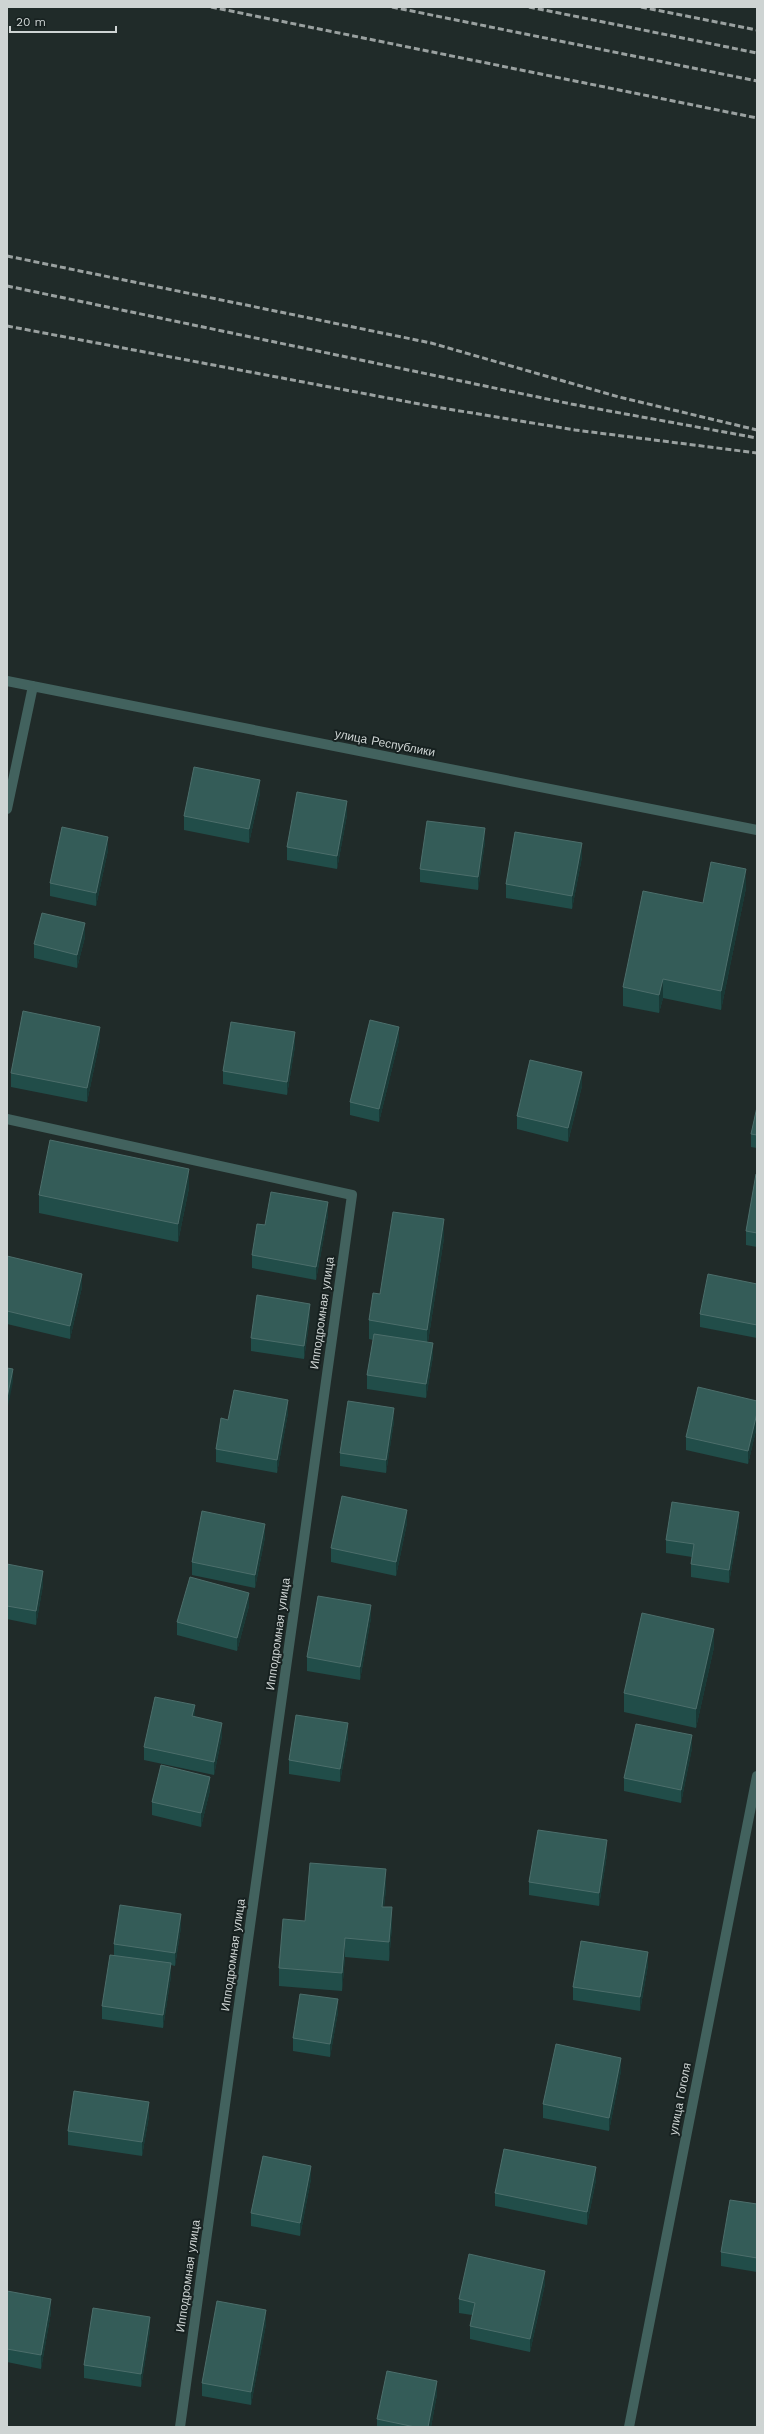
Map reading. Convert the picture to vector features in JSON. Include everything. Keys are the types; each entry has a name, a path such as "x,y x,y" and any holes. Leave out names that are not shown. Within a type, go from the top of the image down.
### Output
{"street":[{"name":"улица Республики","path":"7,681 757,830"},
{"path":"7,809 33,686"},
{"name":"Ипподромная улица","path":"7,1119 352,1195 180,2427"},
{"name":"улица Гоголя","path":"629,2427 757,1776"}],"building":[{"path":"194,767 260,780 249,829 184,816"},
{"path":"297,792 347,801 337,856 287,847"},
{"path":"427,821 485,828 478,877 420,869"},
{"path":"62,827 108,837 96,893 50,883"},
{"path":"515,832 582,843 572,896 506,884"},
{"path":"711,862 746,869 721,991 663,979 659,995 623,987 643,891 703,903"},
{"path":"42,913 85,923 77,955 34,944"},
{"path":"23,1011 100,1027 87,1088 11,1073"},
{"path":"370,1020 399,1027 379,1109 350,1102"},
{"path":"231,1022 295,1032 287,1082 223,1071"},
{"path":"530,1060 582,1072 568,1128 517,1116"},
{"path":"757,1107 757,1135 751,1134"},
{"path":"50,1140 189,1169 178,1224 39,1195"},
{"path":"757,1174 757,1233 746,1231"},
{"path":"271,1192 328,1202 316,1267 252,1255 257,1224 265,1225"},
{"path":"393,1212 444,1219 427,1330 369,1320 373,1293 380,1294"},
{"path":"7,1256 82,1274 70,1326 7,1311"},
{"path":"708,1274 757,1284 757,1325 700,1314"},
{"path":"257,1295 310,1304 304,1346 251,1338"},
{"path":"374,1334 433,1343 426,1384 367,1375"},
{"path":"7,1368 13,1369 7,1398"},
{"path":"698,1387 757,1401 757,1413 748,1451 686,1437"},
{"path":"234,1390 288,1400 277,1460 216,1449 221,1418 228,1420"},
{"path":"348,1401 394,1408 386,1460 340,1453"},
{"path":"342,1496 407,1510 396,1562 331,1548"},
{"path":"672,1502 739,1512 729,1570 691,1564 694,1544 666,1540"},
{"path":"202,1511 265,1524 255,1575 192,1562"},
{"path":"7,1564 43,1571 36,1611 7,1606"},
{"path":"190,1577 249,1593 237,1638 177,1622"},
{"path":"318,1596 371,1605 360,1667 307,1657"},
{"path":"642,1613 714,1629 696,1709 624,1693"},
{"path":"155,1697 195,1705 192,1716 222,1723 214,1762 144,1747"},
{"path":"296,1715 348,1723 340,1769 289,1760"},
{"path":"636,1724 692,1735 681,1790 624,1778"},
{"path":"161,1765 210,1777 201,1813 152,1802"},
{"path":"538,1830 607,1840 599,1893 529,1882"},
{"path":"310,1863 386,1869 382,1907 392,1907 389,1942 345,1938 342,1973 279,1968 283,1919 305,1921"},
{"path":"120,1905 181,1914 175,1953 114,1944"},
{"path":"581,1941 648,1952 640,1997 573,1987"},
{"path":"110,1955 171,1963 163,2015 102,2006"},
{"path":"300,1994 338,1999 330,2044 293,2038"},
{"path":"556,2044 621,2058 609,2118 543,2104"},
{"path":"74,2091 149,2102 142,2142 68,2131"},
{"path":"504,2149 596,2167 587,2212 495,2193"},
{"path":"263,2156 311,2166 300,2223 251,2213"},
{"path":"730,2200 757,2204 757,2258 721,2252"},
{"path":"469,2254 545,2271 530,2339 470,2326 475,2303 459,2299"},
{"path":"7,2291 51,2299 41,2355 7,2349"},
{"path":"217,2301 266,2310 251,2392 202,2383"},
{"path":"93,2308 150,2317 141,2374 84,2365"},
{"path":"387,2371 437,2381 428,2427 415,2427 377,2419"}],"railway":[{"path":"211,7 757,118"},
{"path":"392,7 757,81"},
{"path":"529,7 757,53"},
{"path":"641,7 757,30"},
{"path":"7,256 431,343 619,397 757,430"},
{"path":"7,286 571,404 757,438"},
{"path":"7,326 430,406 575,430 757,453"}]}
